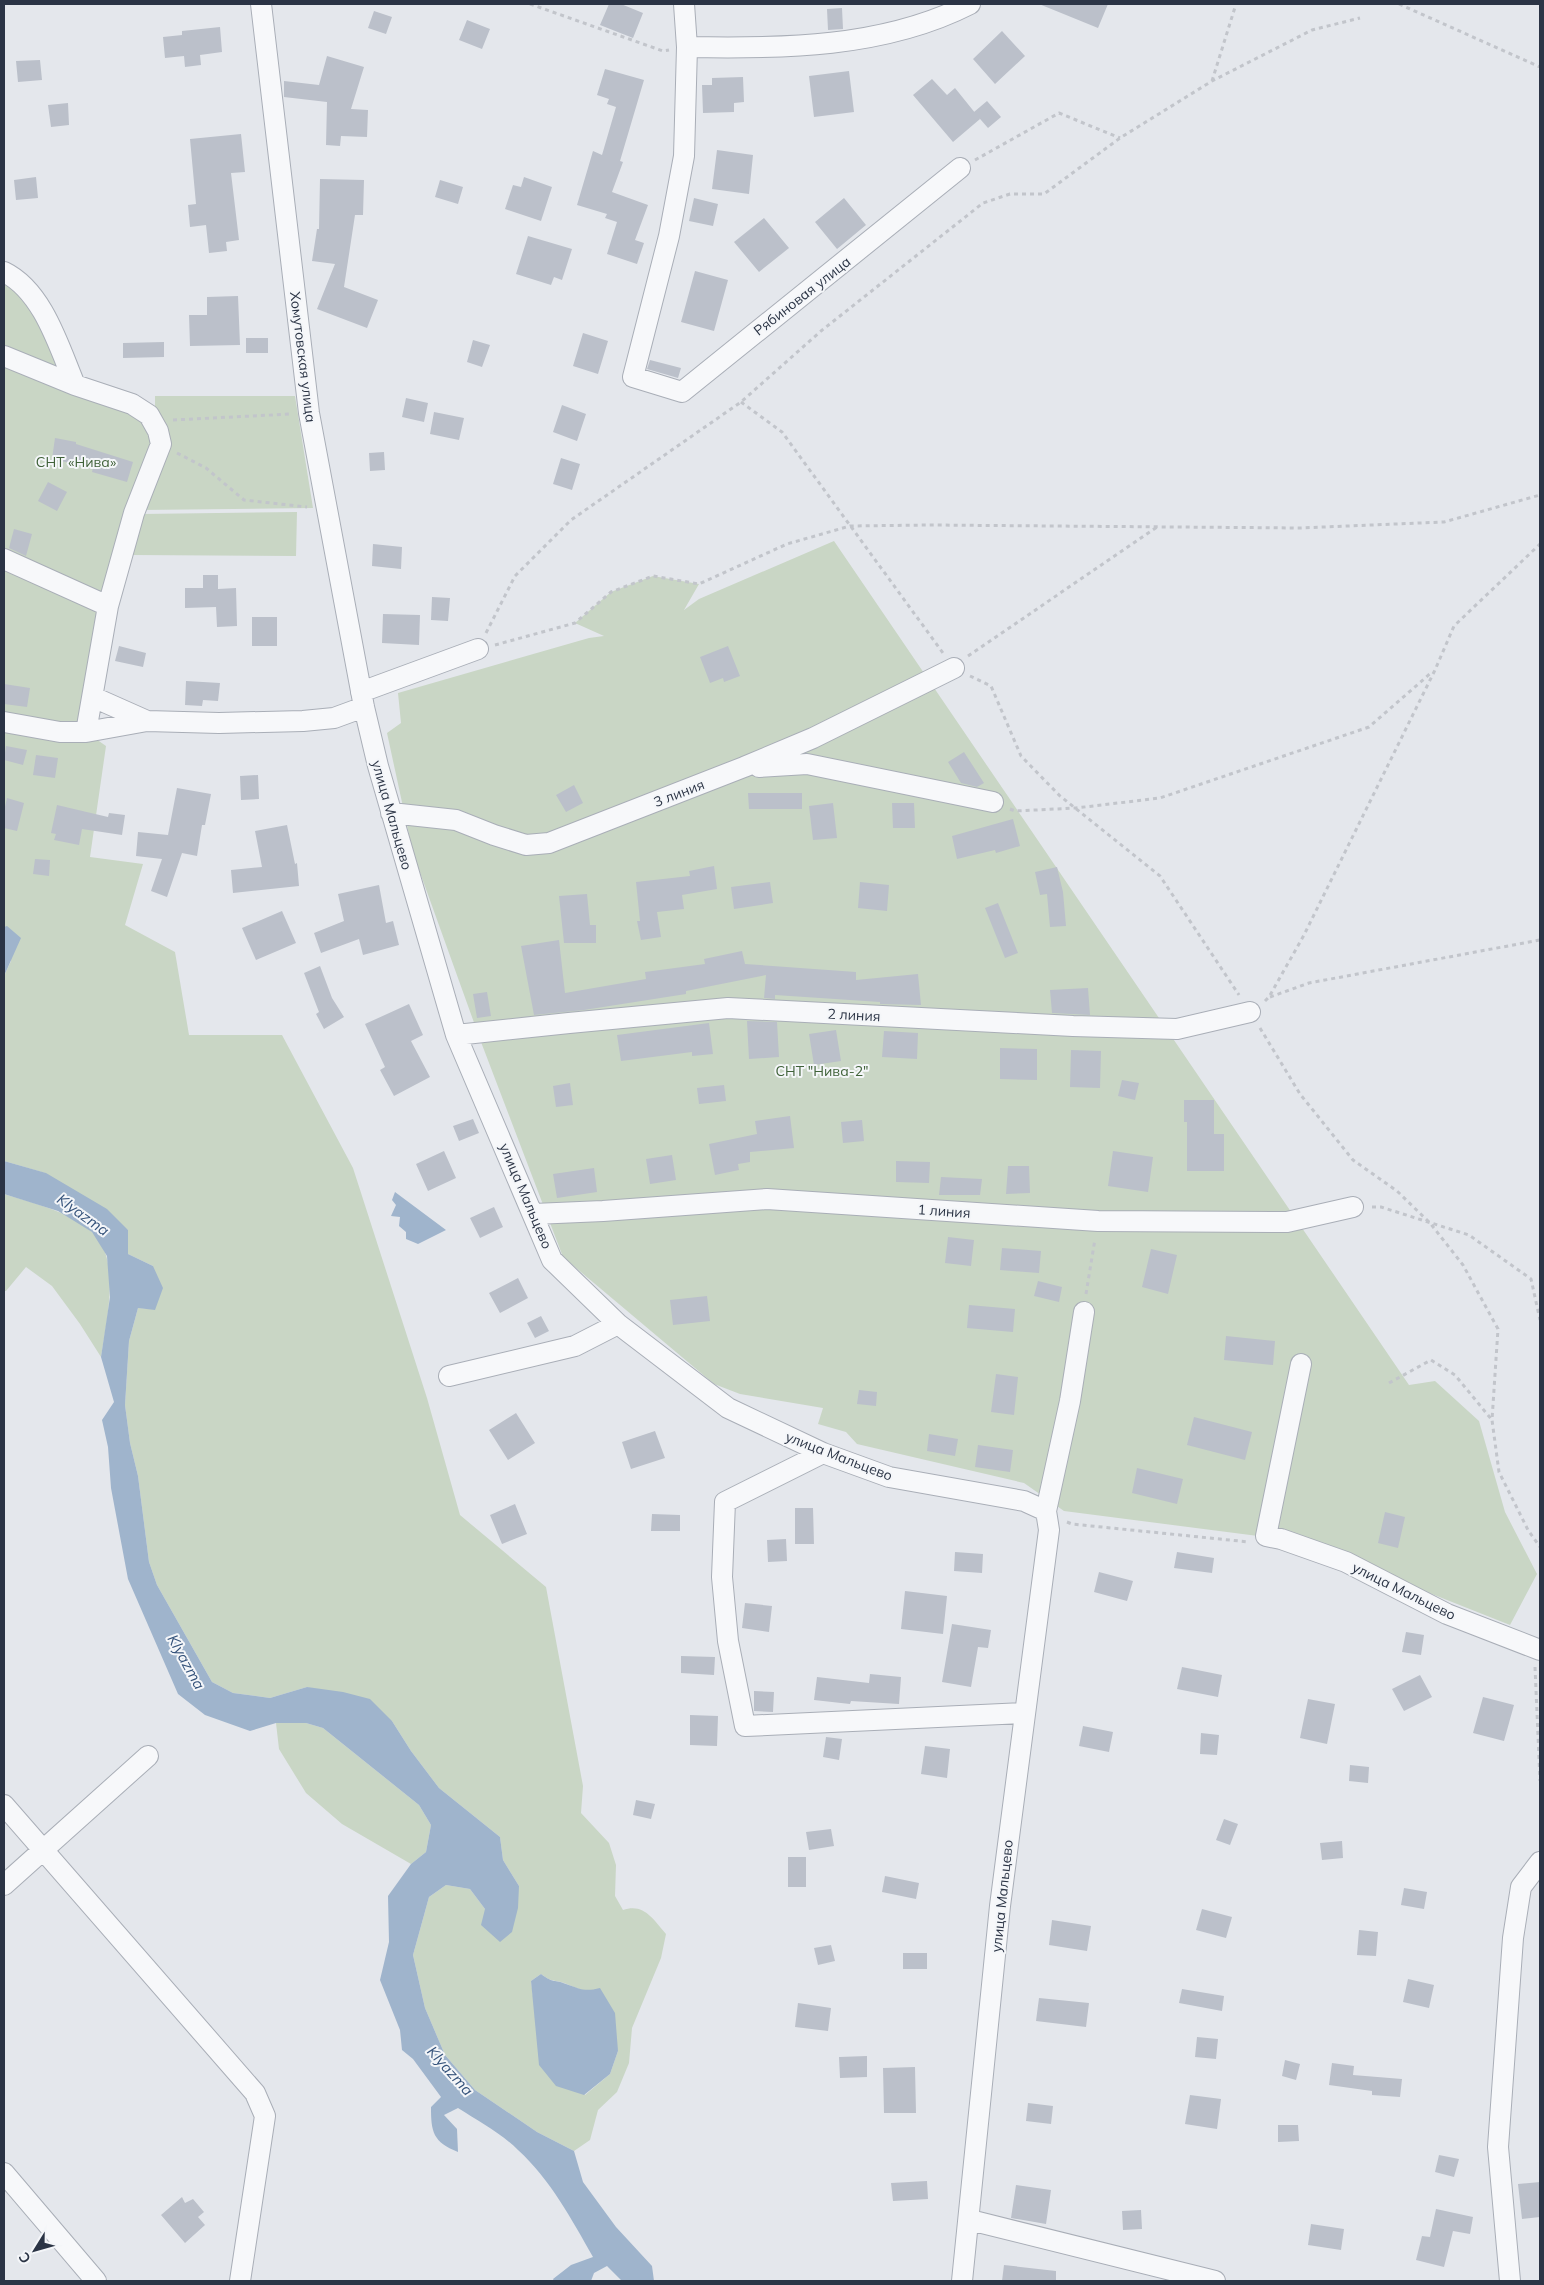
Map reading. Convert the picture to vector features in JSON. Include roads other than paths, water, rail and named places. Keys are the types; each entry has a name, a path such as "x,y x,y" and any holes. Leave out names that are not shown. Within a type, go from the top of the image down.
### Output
{"street":[{"name":"Хомутовская улица","path":"261,4 309,413 362,699"},
{"path":"684,4 687,46 766,48 861,39 941,19 970,4"},
{"name":"Рябиновая улица","path":"687,46 684,156 668,236 633,377 682,392 960,168"},
{"path":"4,272 17,278 47,317 75,385"},
{"path":"4,356 75,385 132,404 149,415 158,431 161,444 134,513 108,606 86,732"},
{"path":"4,559 108,606"},
{"path":"4,722 60,732 86,732 147,721 219,723 303,721 334,718 362,699 478,649"},
{"name":"3 линия","path":"392,813 456,820 526,845 549,843 813,738 954,668"},
{"path":"93,696 147,721"},
{"name":"улица Мальцево","path":"362,699 392,813 456,1035 552,1260 618,1324 728,1408 823,1453 889,1477 1024,1501 1046,1511"},
{"path":"744,767 807,764 993,802"},
{"name":"2 линия","path":"456,1035 728,1008 1072,1026 1178,1029 1250,1012"},
{"name":"1 линия","path":"534,1214 603,1211 767,1198 1098,1221 1287,1222 1354,1207"},
{"name":"улица Мальцево","path":"962,2281 970,2220 1000,1906 1049,1530 1046,1511 1070,1401 1084,1312"},
{"path":"449,1376 575,1346 618,1324"},
{"name":"улица Мальцево","path":"1301,1364 1266,1536 1281,1539 1346,1562 1446,1614 1537,1649"},
{"path":"823,1453 725,1502 722,1577 728,1641 745,1726 1024,1713"},
{"path":"4,1885 148,1756"},
{"path":"4,1805 254,2093 265,2116 240,2281"},
{"path":"1510,2281 1498,2147 1501,2097 1513,1938 1521,1887 1540,1862"},
{"path":"4,2173 96,2281"},
{"path":"970,2220 1216,2281"}],"water":[{"path":"7,926 21,938 4,976 4,927"},
{"name":"Klyazma","path":"4,1161 46,1173 107,1209 128,1230 128,1254 153,1266 163,1288 155,1310 138,1308 129,1341 125,1405 130,1443 138,1476 149,1562 157,1585 212,1682 233,1693 270,1698 307,1687 343,1692 370,1699 392,1721 411,1751 439,1788 500,1837 503,1860 519,1886 518,1908 512,1932 500,1942 481,1925 485,1909 470,1889 446,1885 429,1897 413,1955 425,2008 445,2055 475,2090 537,2132 574,2151 583,2182 616,2227 652,2266 654,2281 622,2281 607,2266 594,2273 591,2281 554,2281 553,2279 571,2265 593,2257 560,2200 530,2161 504,2138 458,2108 444,2115 457,2129 458,2152 443,2144 435,2135 431,2107 441,2097 413,2059 402,2050 400,2030 380,1980 389,1942 388,1896 411,1864 426,1852 431,1825 419,1805 323,1728 306,1723 276,1723 250,1731 205,1715 178,1694 128,1579 111,1488 108,1447 102,1420 114,1402 101,1357 110,1297 107,1256 92,1232 58,1211 4,1194"},
{"path":"395,1192 446,1230 418,1244 406,1239 406,1232 399,1226 400,1217 391,1216 396,1205 392,1200"},
{"path":"541,1974 551,1980 579,1989 590,1990 600,1988 615,2013 618,2051 610,2074 584,2095 556,2086 539,2065 531,1981"}],"park label":[{"name":"СНТ «Нива»","path":"76,462"},
{"name":"СНТ \"Нива-2\"","path":"822,1071"}]}
